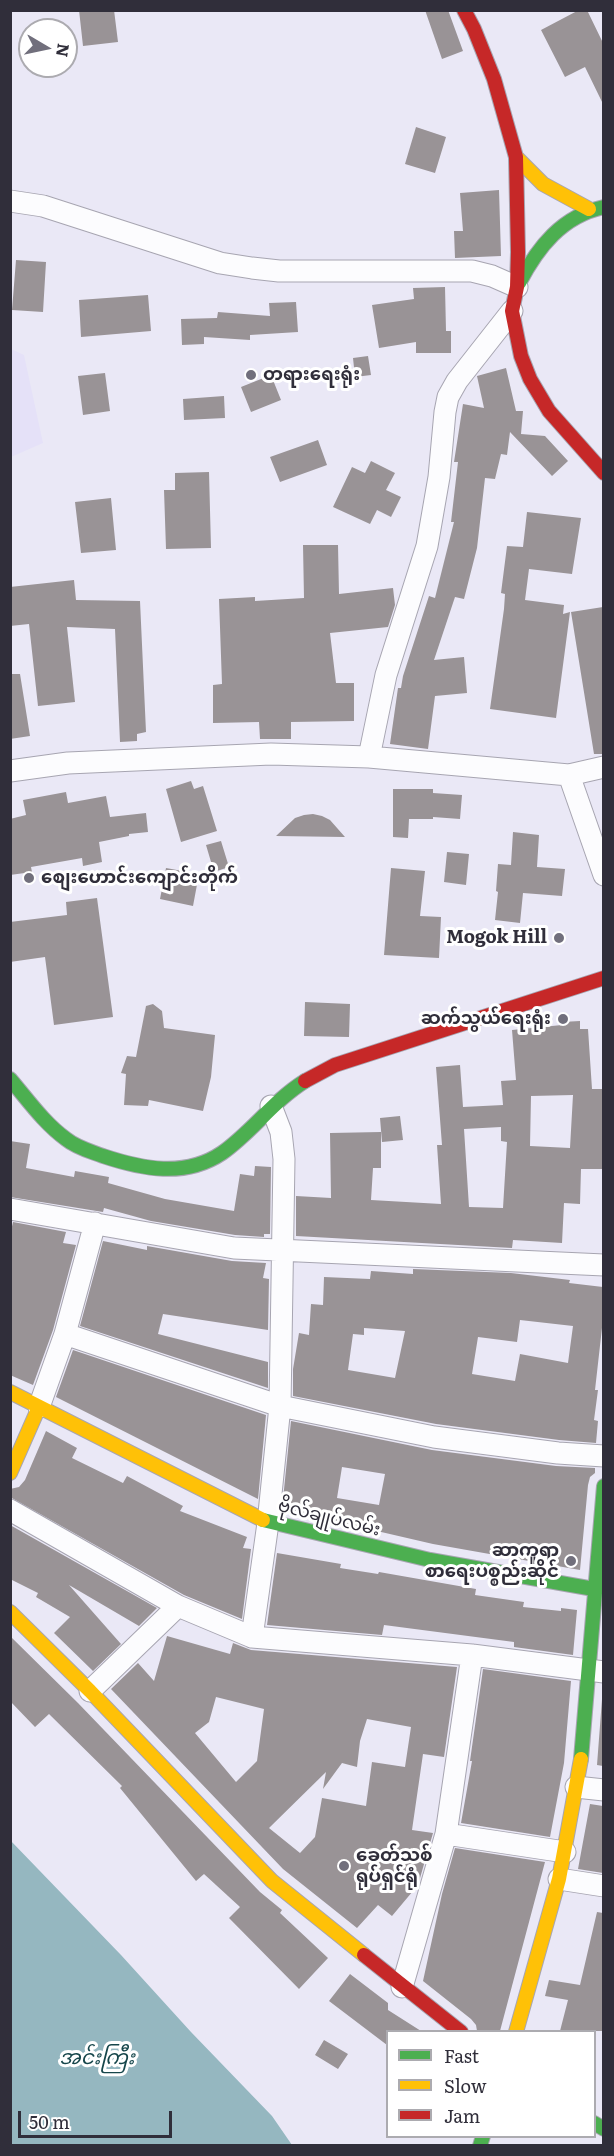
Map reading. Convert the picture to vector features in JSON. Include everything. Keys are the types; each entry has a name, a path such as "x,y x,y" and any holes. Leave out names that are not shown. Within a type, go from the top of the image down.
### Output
{"street":[{"path":"464,10 474,28 494,79 516,157 517,287 512,311 521,356 549,411 603,473"},
{"path":"516,157 543,184 562,196 596,208"},
{"path":"10,201 43,206 220,263 279,271 472,271 492,276 517,287"},
{"path":"517,287 543,243 562,227 596,208"},
{"path":"369,757 386,675 427,546 439,477 444,412 448,397 457,381 512,311"},
{"path":"10,771 68,764 271,754 369,757 569,775 603,767"},
{"path":"569,775 603,875"},
{"path":"10,1079 51,1127 75,1146 130,1166 175,1169 194,1166 215,1157 233,1144 271,1106 308,1078 334,1065 603,978"},
{"path":"252,1637 268,1523 280,1406 284,1159 281,1132 271,1106"},
{"path":"10,1209 234,1248 603,1265"},
{"path":"10,1473 39,1407 65,1334 95,1223"},
{"path":"65,1334 280,1406 434,1437 558,1453 603,1456"},
{"name":"ဗိုလ်‌ချုပ်‌လမ်း","path":"10,1392 268,1523 430,1560 594,1588"},
{"path":"516,2030 565,1852 596,1670 594,1588 603,1486"},
{"path":"10,1510 178,1606 252,1637 472,1655 596,1670"},
{"path":"90,1691 178,1606"},
{"path":"10,1612 90,1691 272,1881 402,1987 460,2030"},
{"path":"402,1987 446,1834 472,1655"},
{"path":"576,1787 603,1790"},
{"path":"446,1834 565,1852"},
{"path":"559,1879 603,1886"}],"shaded area":[{"path":"11,349 24,355 43,443 11,457"}],"water":[{"name":"အင်းကြီး","path":"10,1840 272,2116 292,2145 11,2145"}],"building":[{"path":"79,10 114,10 118,42 83,46"},
{"path":"425,10 448,10 463,51 442,59"},
{"path":"579,10 587,10 603,43 603,104 585,67 565,77 541,30"},
{"path":"416,127 446,137 435,173 405,164"},
{"path":"499,190 501,256 455,258 454,231 463,231 460,193"},
{"path":"16,260 46,262 43,312 12,310"},
{"path":"445,287 446,331 451,331 451,353 416,353 416,342 379,348 372,305 414,299 413,288"},
{"path":"148,295 151,331 81,337 79,300"},
{"path":"296,302 298,332 250,335 250,340 204,337 204,344 182,345 181,319 217,318 218,312 270,316 269,303"},
{"path":"368,356 371,375 355,377 353,358"},
{"path":"506,368 516,411 523,411 521,434 545,436 568,461 552,476 510,432 507,455 501,454 495,479 485,478 477,548 464,599 455,597 434,660 464,657 467,693 435,696 428,749 390,744 398,688 401,688 429,596 435,598 454,522 451,522 458,462 454,462 463,404 484,408 477,376"},
{"path":"105,373 110,411 83,415 78,376"},
{"path":"271,375 281,400 251,412 241,387"},
{"path":"224,396 225,418 184,420 183,399"},
{"path":"318,440 327,465 280,482 270,457"},
{"path":"371,461 395,473 386,490 401,497 391,517 377,510 370,524 333,507 352,467 365,473"},
{"path":"209,472 211,548 166,549 164,490 175,490 175,473"},
{"path":"111,498 116,550 81,553 75,502"},
{"path":"527,512 581,518 572,574 529,569 525,600 564,605 563,614 570,612 556,718 490,709 504,609 505,594 501,593 507,546 523,547"},
{"path":"303,545 338,545 339,594 393,588 395,605 388,627 330,633 336,683 354,683 354,721 291,722 291,739 260,739 259,722 213,723 213,685 222,684 219,599 255,597 255,601 304,598"},
{"path":"74,580 76,600 140,601 146,732 137,734 137,741 120,742 115,629 67,627 75,702 38,706 29,624 10,626 10,587"},
{"path":"603,607 603,754 594,754 571,612"},
{"path":"10,674 20,674 30,736 10,739"},
{"path":"191,781 194,789 203,786 217,831 181,842 166,789"},
{"path":"393,789 433,789 433,793 462,795 460,819 433,817 433,819 409,819 408,838 393,837"},
{"path":"66,792 68,803 106,796 110,817 146,813 148,832 129,834 129,836 99,842 102,862 83,866 82,858 31,867 32,872 10,875 10,819 26,815 23,800"},
{"path":"313,814 330,820 345,837 276,836 295,818"},
{"path":"513,832 539,835 537,867 565,869 562,896 523,893 520,923 495,920 498,864 511,865"},
{"path":"221,841 229,867 214,872 206,845"},
{"path":"447,852 469,854 466,885 444,882"},
{"path":"166,868 199,874 193,906 160,899"},
{"path":"391,868 425,871 420,916 441,917 439,958 384,955"},
{"path":"97,898 113,1017 54,1025 45,957 10,962 10,922 67,915 66,902"},
{"path":"305,1002 350,1004 349,1037 304,1036"},
{"path":"153,1004 162,1011 164,1028 215,1035 211,1077 203,1111 149,1100 148,1106 124,1105 126,1074 121,1073 127,1056 136,1057 146,1006"},
{"path":"580,1021 580,1029 588,1029 592,1089 603,1089 603,1169 581,1169 580,1204 564,1203 562,1243 513,1240 512,1248 296,1236 296,1196 331,1198 330,1133 381,1132 381,1168 373,1168 371,1200 441,1204 437,1145 442,1145 436,1067 460,1065 463,1107 503,1105 501,1081 516,1080 512,1030 562,1025 562,1022","holes":["573,1095 570,1148 530,1146 531,1096","501,1127 501,1141 507,1142 503,1208 469,1207 464,1129"]},
{"path":"400,1116 403,1140 382,1142 380,1118"},
{"path":"10,1141 30,1144 26,1168 74,1177 75,1171 109,1177 108,1183 165,1199 234,1211 240,1174 254,1176 255,1166 271,1167 270,1234 264,1234 264,1237 235,1235 151,1221 104,1208 103,1212 10,1197"},
{"path":"13,1222 66,1232 63,1243 76,1245 53,1330 33,1385 10,1375 10,1235"},
{"path":"103,1241 147,1250 147,1246 232,1261 266,1263 263,1278 269,1279 268,1330 163,1314 158,1334 268,1362 268,1388 80,1326"},
{"path":"413,1269 511,1273 570,1280 569,1283 603,1287 603,1319 595,1390 598,1390 594,1420 598,1421 596,1443 436,1424 293,1396 293,1369 299,1333 309,1335 311,1304 323,1305 324,1277 370,1279 371,1271 413,1274","holes":["520,1320 573,1326 568,1363 520,1354 515,1381 472,1374 478,1337 517,1342","364,1328 405,1331 395,1378 348,1370 353,1334 364,1335"]},
{"path":"73,1350 266,1415 258,1499 56,1397"},
{"path":"291,1421 432,1450 556,1466 595,1468 595,1473 590,1477 588,1485 580,1570 433,1544 282,1509","holes":["342,1467 385,1474 379,1505 337,1498"]},
{"path":"46,1431 77,1448 72,1458 123,1483 127,1476 183,1506 180,1511 247,1537 243,1548 251,1549 242,1619 184,1595 10,1497 10,1489 19,1487 25,1480"},
{"path":"10,1525 157,1608 139,1626 69,1585 121,1644 93,1671 54,1633 70,1617 36,1597 38,1593 10,1579"},
{"path":"277,1553 341,1564 340,1568 378,1574 379,1572 476,1589 475,1595 524,1602 523,1607 561,1611 561,1608 577,1610 573,1655 514,1647 514,1642 384,1625 382,1635 267,1625"},
{"path":"10,1636 78,1703 260,1892 282,1910 280,1913 328,1958 299,1989 229,1918 240,1907 204,1874 196,1881 120,1788 122,1786 49,1714 35,1727 10,1701"},
{"path":"167,1636 230,1654 233,1643 251,1650 457,1667 444,1757 423,1754 412,1830 433,1833 418,1885 392,1916 378,1905 357,1928 283,1869 111,1689 138,1663 154,1681","holes":["216,1697 264,1709 257,1761 236,1782 195,1733 209,1722","367,1719 411,1727 405,1767 372,1762 366,1806 322,1798 315,1837 300,1853 269,1828 326,1772 323,1789 342,1763 357,1767 360,1741"]},
{"path":"483,1669 571,1681 564,1763 550,1837 461,1823 472,1761 470,1761"},
{"path":"603,1686 603,1766 597,1765"},
{"path":"590,1804 603,1806 603,1873 578,1869"},
{"path":"455,1848 545,1862 500,2030 477,2030 471,2019 423,1981 442,1894"},
{"path":"597,1912 603,1913 603,2031 560,2030 568,2000 545,1996 549,1980 580,1985"},
{"path":"350,1974 388,2003 388,2010 419,2030 386,2030 386,2044 329,2001"},
{"path":"324,2040 348,2054 338,2069 315,2055"}],"traffic: fast":[{"path":"519,283 534,257 553,235 576,218 604,207"},
{"path":"10,1079 50,1126 75,1145 118,1161 163,1169 193,1166 222,1153 293,1089 305,1081"},
{"path":"581,1759 604,1486"},
{"path":"263,1520 430,1560 594,1589"},
{"path":"596,2124 604,2129"},
{"path":"480,2146 482,2138"}],"traffic: slow":[{"path":"516,157 543,184 589,209"},
{"path":"10,1392 263,1520"},
{"path":"10,1473 39,1407"},
{"path":"10,1612 90,1691 272,1881 364,1955"},
{"path":"517,2030 559,1879 581,1759"}],"traffic: jam":[{"path":"464,10 494,79 516,157 518,252 517,287 512,311 521,356 530,379 549,411 604,473"},
{"path":"305,1081 335,1065 604,978"},
{"path":"364,1955 458,2030"}],"place":[{"name":"တရားရေးရုံး","path":"251,375"},
{"name":"စျေးဟောင်းကျောင်းတိုက်","path":"29,878"},
{"name":"Mogok Hill","path":"559,938"},
{"name":"ဆက်သွယ်ရေးရုံး","path":"563,1019"},
{"name":"ဆာကူရာ စာရေးပစ္စည်းဆိုင်","path":"571,1561"},
{"name":"ခေတ်သစ် ရုပ်‌ရှင်ရုံ","path":"344,1866"}]}
